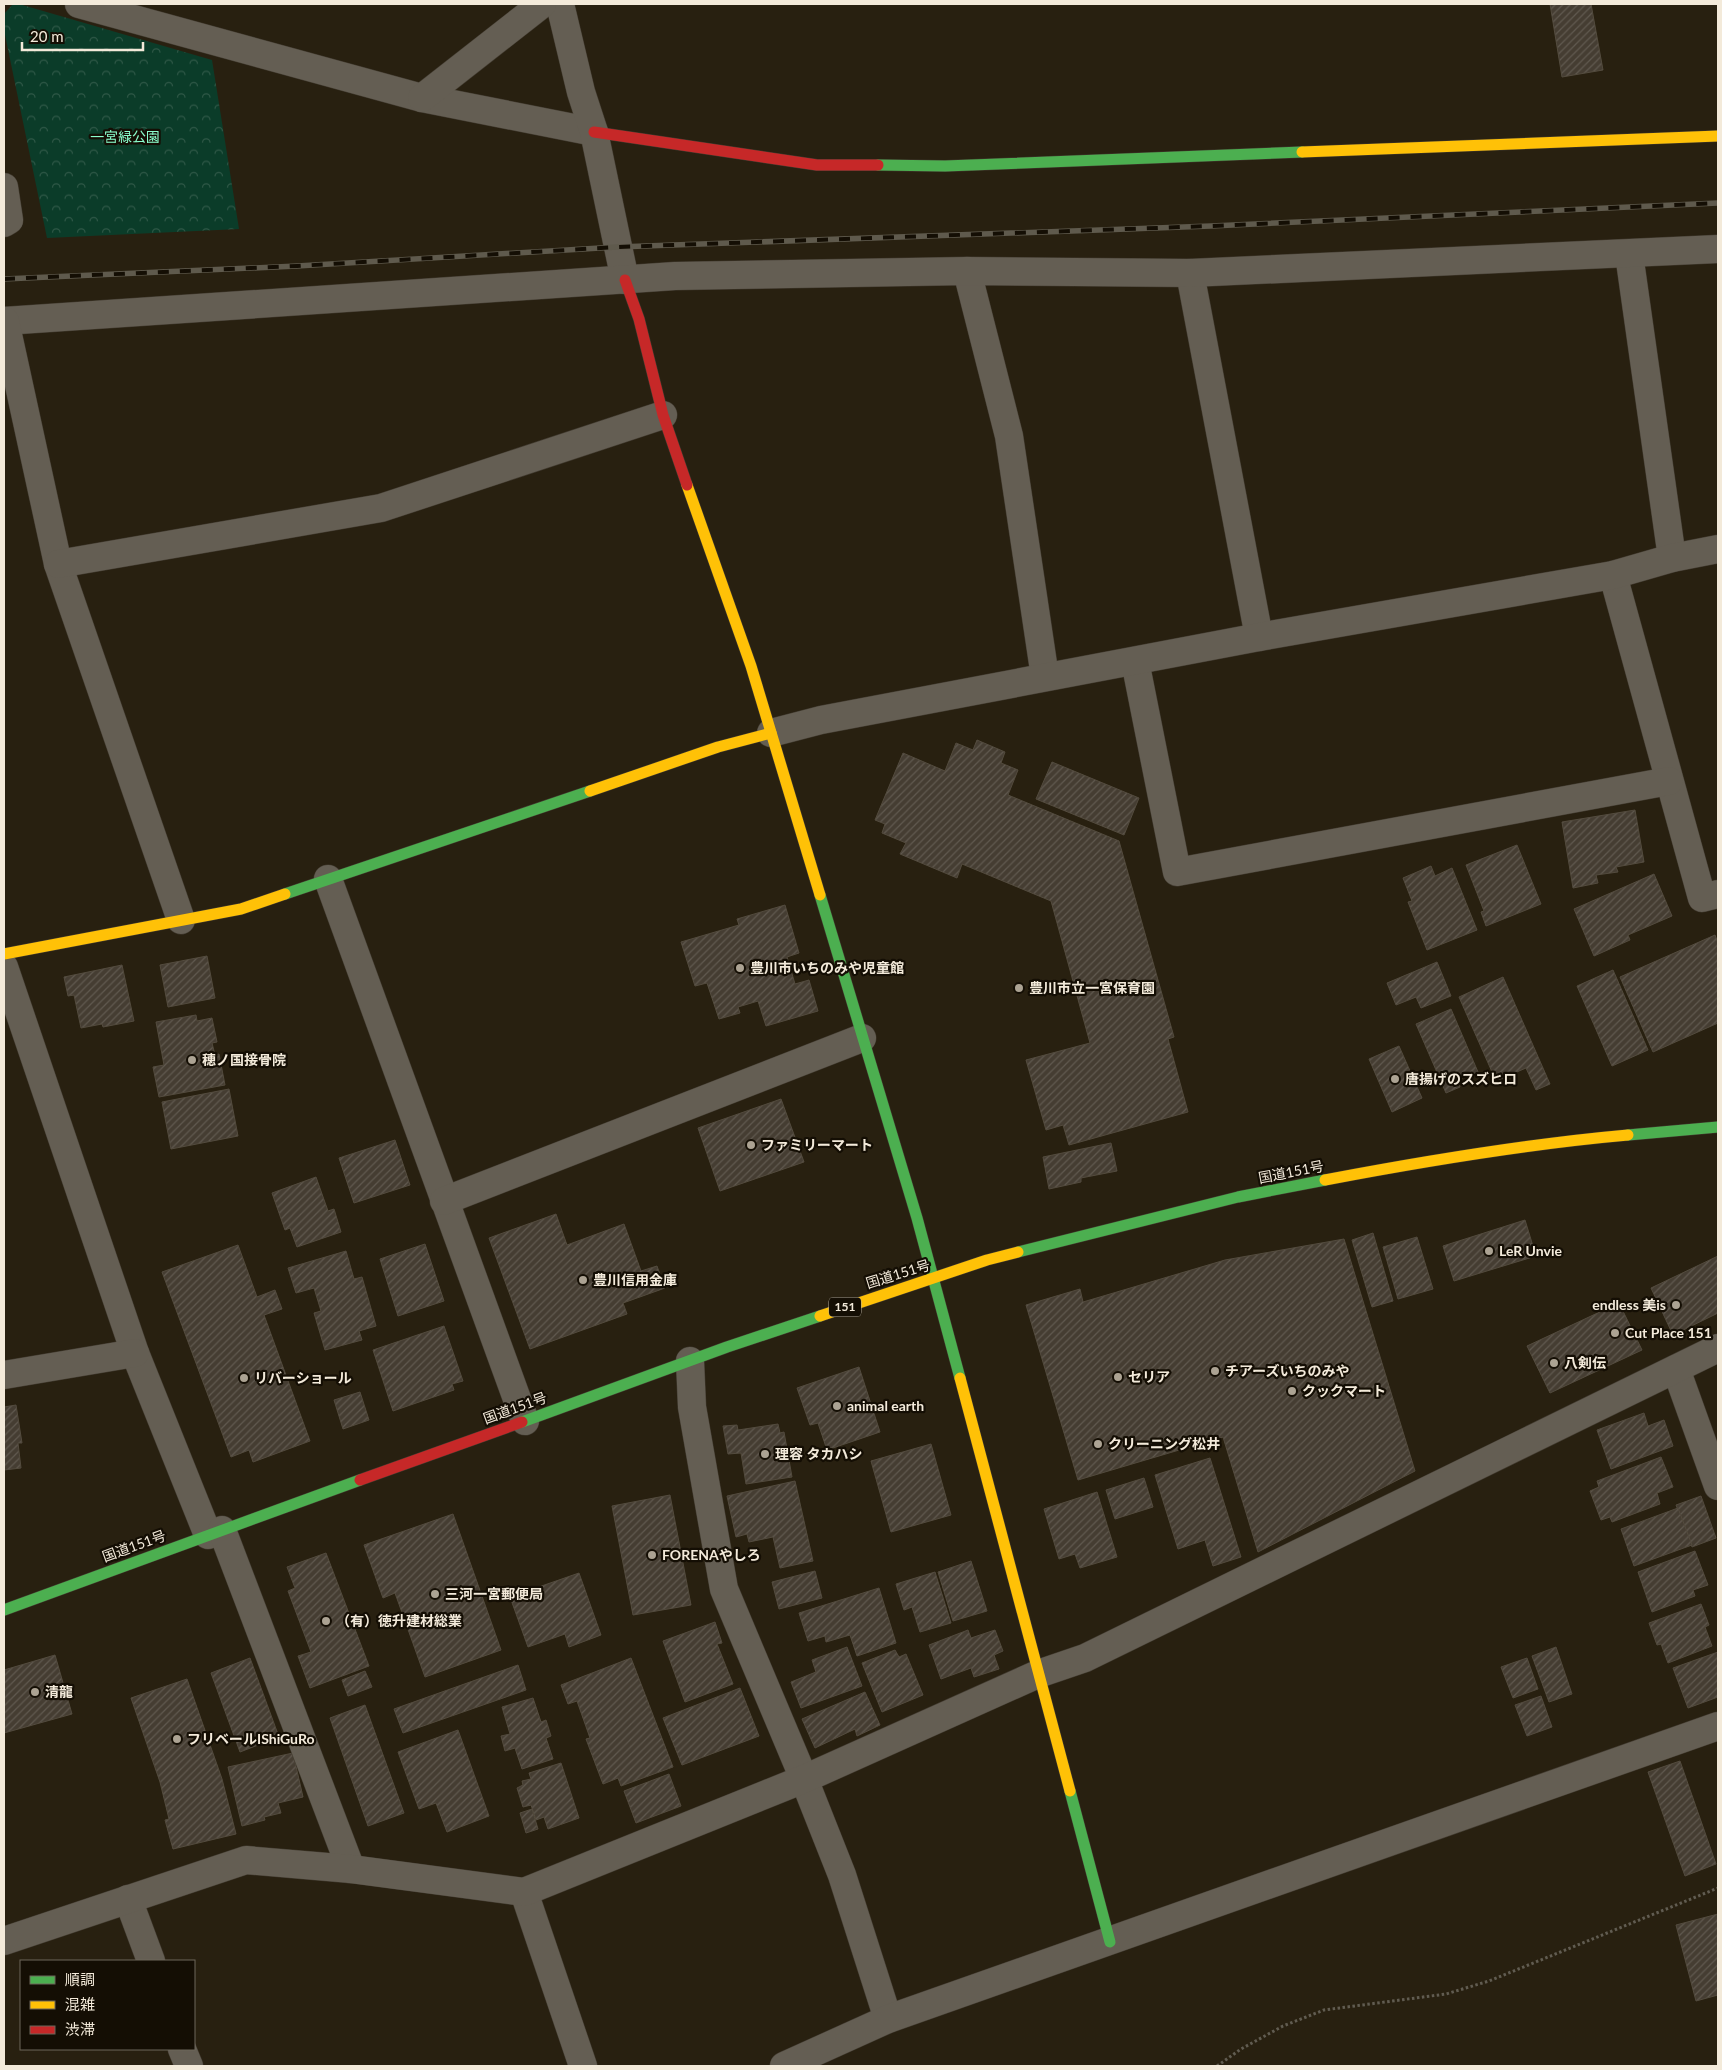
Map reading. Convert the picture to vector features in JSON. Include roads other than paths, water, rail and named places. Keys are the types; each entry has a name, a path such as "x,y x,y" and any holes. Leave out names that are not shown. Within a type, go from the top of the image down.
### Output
{"main road":[{"path":"594,132 816,165 945,166 1718,136"},
{"path":"625,280 639,319 663,414 751,666 917,1218 1110,1942"},
{"path":"4,954 241,909 718,747 771,733"},
{"name":"国道151号","path":"4,1610 690,1361 859,1302 1006,1255 1238,1197 1421,1162 1582,1139 1718,1127"}],"street":[{"path":"79,4 422,98 594,132"},
{"path":"422,98 542,4"},
{"path":"560,4 581,92 594,132 625,280"},
{"path":"4,187 9,220 4,223"},
{"path":"182,920 58,564 4,321 675,276 967,271 1190,273 1718,249"},
{"path":"1629,254 1672,558"},
{"path":"967,271 1009,436 1046,677"},
{"path":"1190,273 1259,637"},
{"path":"58,564 380,508 663,414"},
{"path":"771,733 821,720 1259,637 1613,575 1672,558 1718,549"},
{"path":"1613,575 1702,898 1718,894"},
{"path":"1135,661 1177,872 1669,781"},
{"path":"328,879 525,1421"},
{"path":"4,967 135,1353 215,1532 351,1869"},
{"path":"444,1201 862,1038"},
{"path":"4,1941 246,1860 351,1869 524,1892 804,1778 1038,1674 1085,1658 1718,1348"},
{"path":"4,1375 135,1353"},
{"path":"690,1361 692,1407 724,1589 804,1778 842,1875 888,2019"},
{"path":"1676,1369 1718,1486"},
{"path":"784,2066 888,2019 1718,1726"},
{"path":"524,1892 584,2066"},
{"path":"128,1899 151,1960"},
{"path":"182,2050 189,2066"}],"railway":[{"path":"4,279 297,266 617,247 1211,226 1718,203"}],"place":[{"name":"豊川市いちのみや児童館","path":"740,968"},
{"name":"豊川市立一宮保育園","path":"1019,988"},
{"name":"穂ノ国接骨院","path":"192,1060"},
{"name":"唐揚げのスズヒロ","path":"1395,1079"},
{"name":"ファミリーマート","path":"751,1145"},
{"name":"LeR Unvie","path":"1489,1251"},
{"name":"豊川信用金庫","path":"583,1280"},
{"name":"endless 美is","path":"1676,1305"},
{"name":"Cut Place 151","path":"1615,1333"},
{"name":"八剣伝","path":"1554,1363"},
{"name":"チアーズいちのみや","path":"1215,1371"},
{"name":"セリア","path":"1118,1377"},
{"name":"リバーショール","path":"244,1378"},
{"name":"クックマート","path":"1292,1391"},
{"name":"animal earth","path":"837,1406"},
{"name":"クリーニング松井","path":"1098,1444"},
{"name":"理容 タカハシ","path":"765,1454"},
{"name":"FORENAやしろ","path":"652,1555"},
{"name":"三河一宮郵便局","path":"435,1594"},
{"name":"（有）徳升建材総業","path":"326,1621"},
{"name":"清龍","path":"35,1692"},
{"name":"フリベールIShiGuRo","path":"177,1739"}],"park label":[{"name":"一宮緑公園","path":"125,137"}]}
